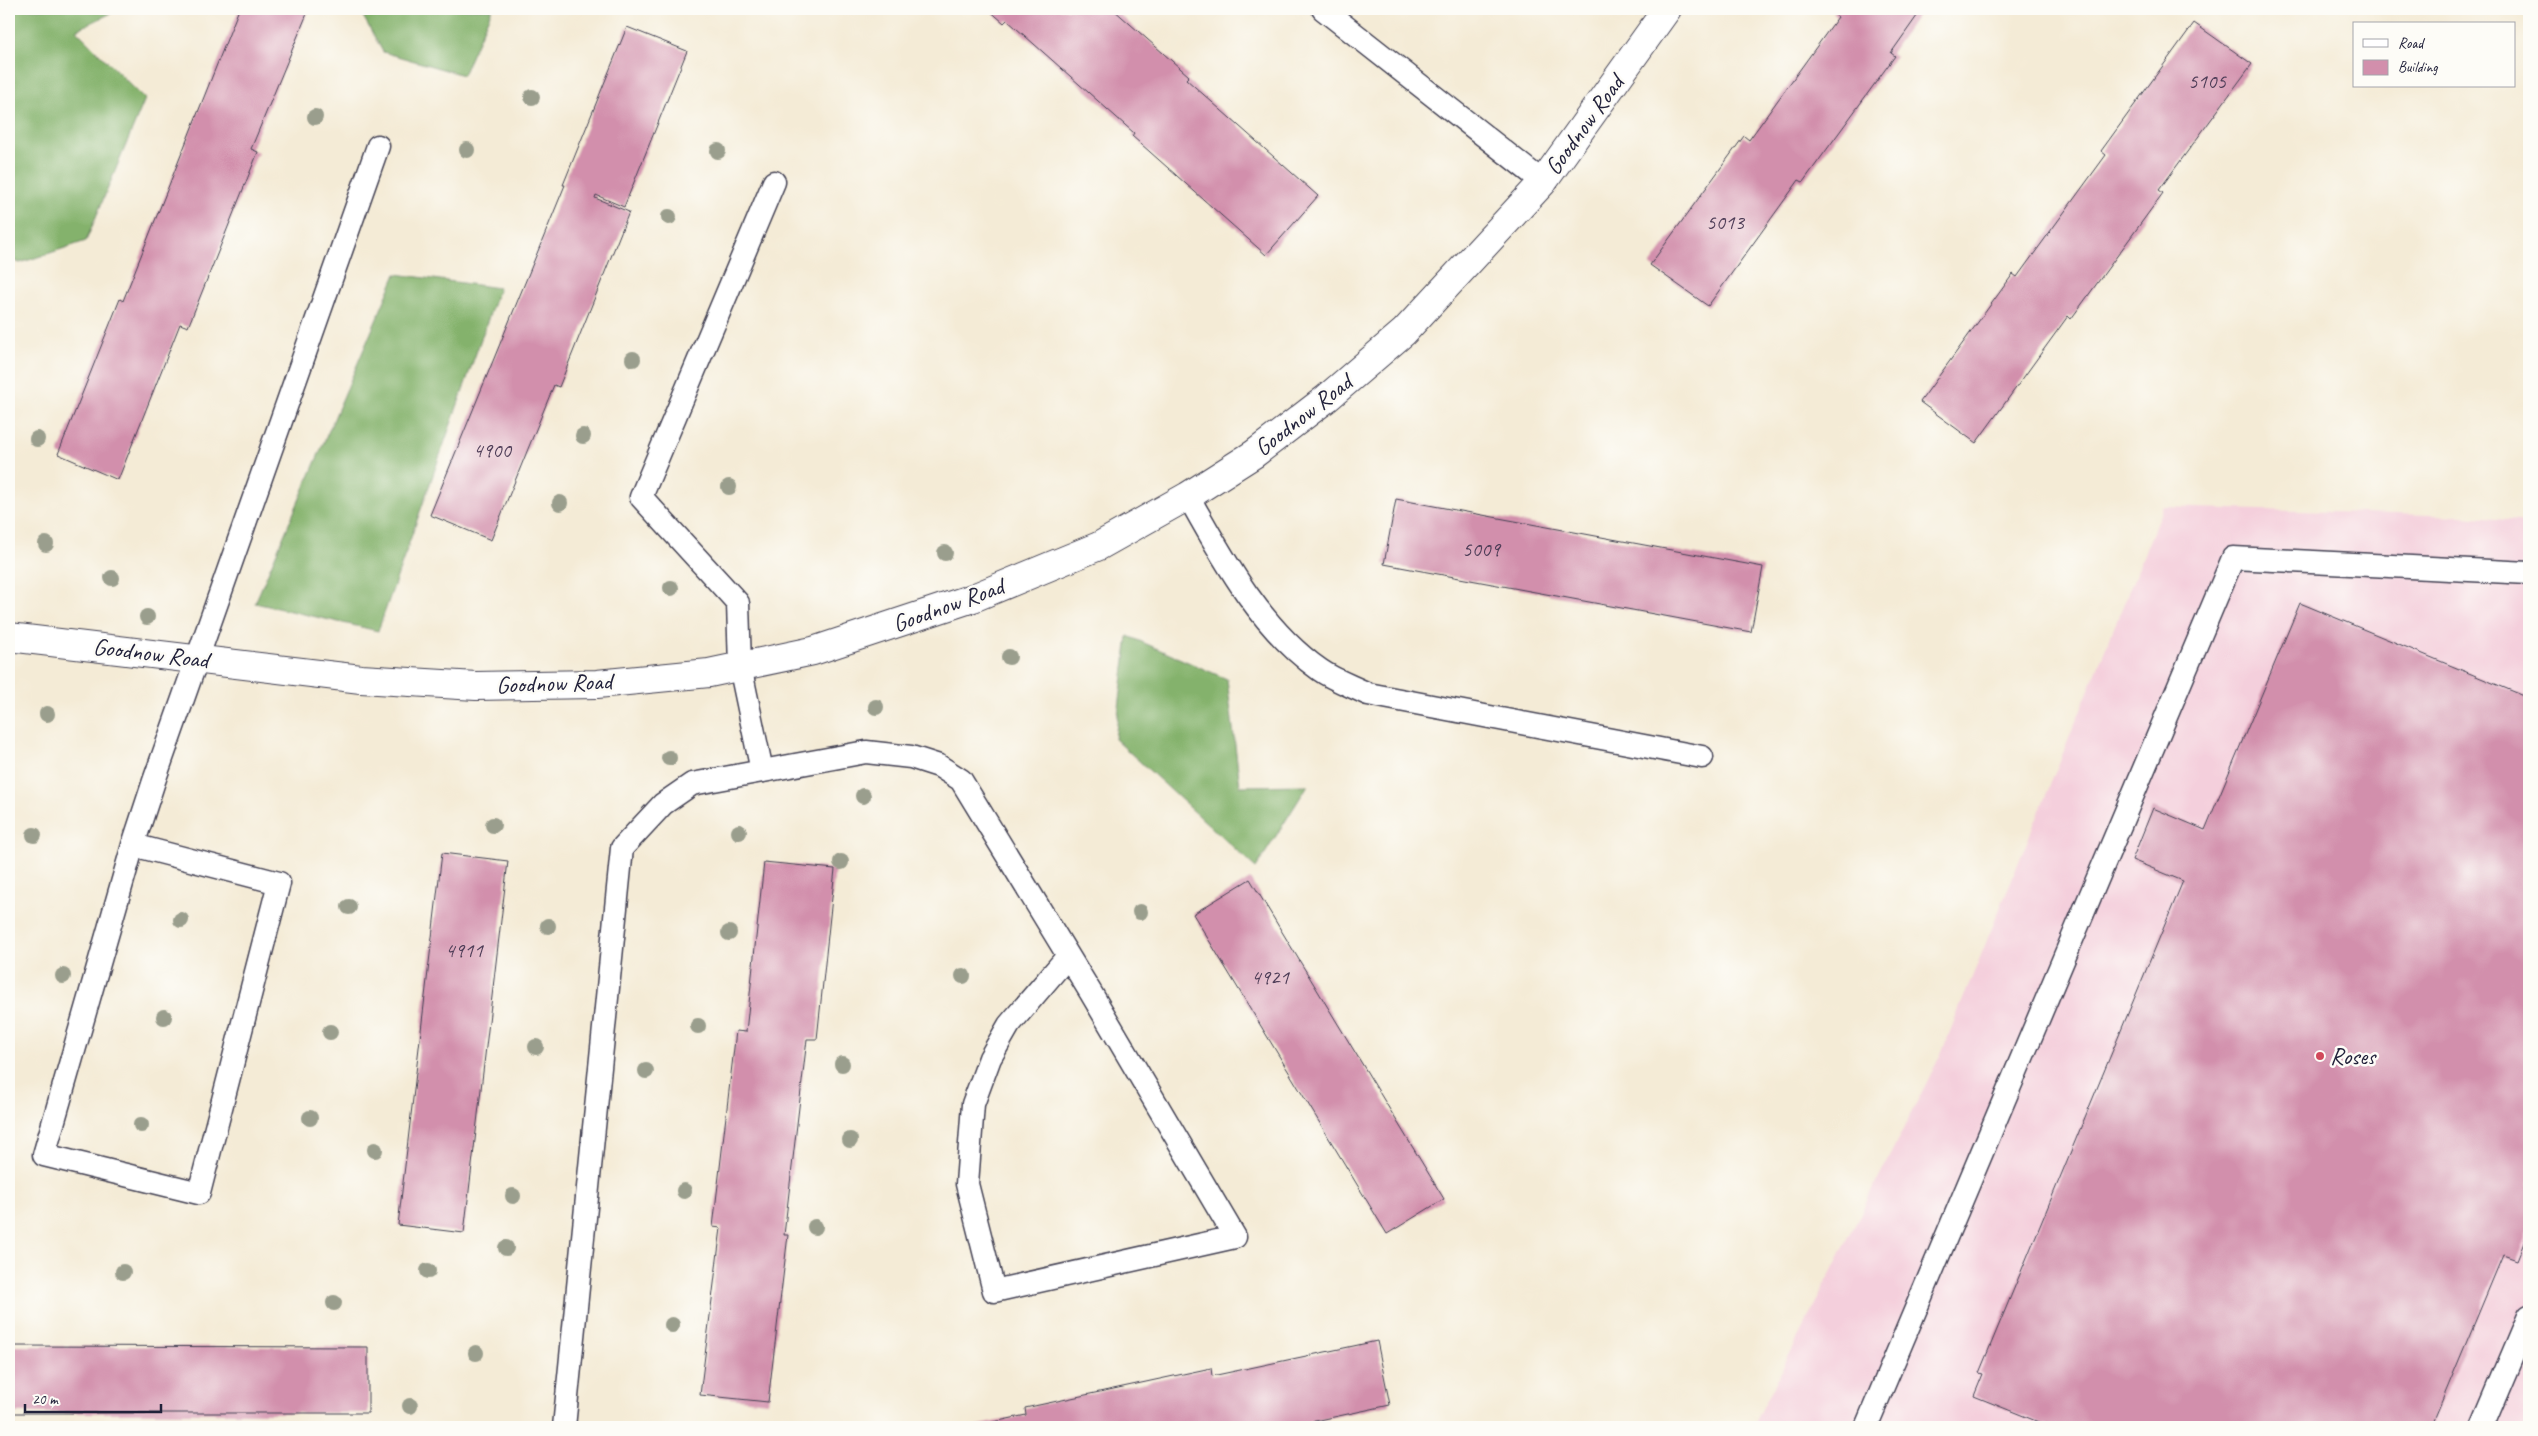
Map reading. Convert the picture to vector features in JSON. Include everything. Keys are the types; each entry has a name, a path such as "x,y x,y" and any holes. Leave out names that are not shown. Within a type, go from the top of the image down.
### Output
{"street":[{"name":"Goodnow Road","path":"9,636 361,679 476,686 597,684 709,672 813,652 973,598 1099,546 1188,496 1254,454 1327,398 1404,332 1543,182 1667,9"}],"lane":[{"path":"1323,9 1543,182"},
{"path":"133,845 279,883 199,1193 44,1154 133,845 378,146"},
{"path":"762,771 740,666 738,603 641,497 774,182"},
{"path":"1188,496 1230,572 1279,634 1320,670 1368,694 1702,757"},
{"path":"1866,1427 2233,558 2529,573"},
{"path":"564,1427 622,848 663,804 692,784 866,752 911,757 939,766 961,780 1068,956 1235,1237 994,1291 967,1184 973,1104 990,1058 1009,1025 1068,956"},
{"path":"2482,1427 2520,1362 2529,1316"}],"shaded area":[{"name":"Roses","path":"2163,507 2463,516 2529,522 2529,1427 1753,1427 1940,1056"}],"green space":[{"path":"9,9 120,9 76,30 145,99 86,241 20,263 9,259"},
{"path":"359,9 492,9 463,75 383,52"},
{"path":"396,274 499,288 378,631 255,603"},
{"path":"1128,636 1227,679 1240,786 1308,785 1256,868 1115,739"}],"building":[{"path":"239,9 309,9 251,149 258,152 188,327 180,324 118,480 58,454 120,299 123,301"},
{"path":"988,9 1113,9 1189,76 1186,79 1318,196 1266,255 1132,136 1134,133 1007,20 1004,23"},
{"path":"1837,9 1922,9 1891,53 1895,56 1803,182 1799,180 1708,306 1650,265 1744,136 1749,140 1838,17 1833,13"},
{"path":"2194,23 2252,64 2159,190 2163,193 2071,319 2068,316 1976,443 1920,402 2013,274 2017,277 2106,155 2101,151"},
{"path":"627,27 687,51 624,207 596,195 595,198 629,212 559,387 554,385 491,540 430,515 565,185 563,185"},
{"path":"1396,499 1763,567 1751,632 1384,564"},
{"name":"Roses","path":"2300,603 2529,698 2529,1230 2517,1260 2503,1255 2431,1427 2051,1427 1974,1396 1983,1374 1979,1373 2183,881 2132,860 2153,808 2205,830"},
{"path":"442,853 508,861 464,1233 398,1225"},
{"path":"764,862 835,869 817,1039 807,1039 784,1235 788,1235 768,1402 700,1395 721,1228 713,1227 736,1031 746,1032"},
{"path":"1250,879 1444,1199 1387,1234 1193,914"},
{"path":"1377,1341 1390,1405 1287,1427 971,1427 1026,1415 1025,1408 1211,1368 1212,1376"},
{"path":"9,1346 368,1347 368,1413 9,1413"}],"place":[{"name":"Roses","path":"2320,1056"}]}
